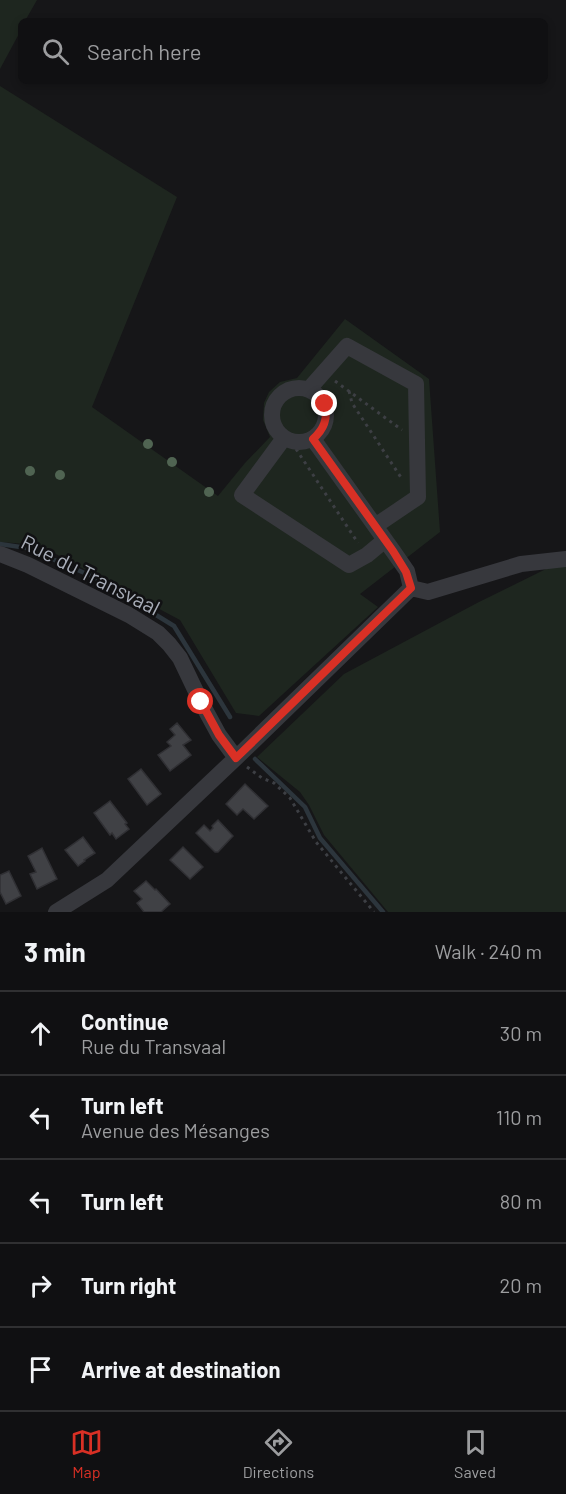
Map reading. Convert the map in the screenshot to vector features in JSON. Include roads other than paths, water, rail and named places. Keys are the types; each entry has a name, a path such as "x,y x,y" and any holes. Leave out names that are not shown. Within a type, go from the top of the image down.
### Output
{"street":[{"path":"309,390 347,346 416,384 418,497 375,526"},
{"path":"296,388 309,390 320,397 325,404 327,414 324,426 313,439 301,442 289,440 275,428 273,408 282,394 296,388"},
{"path":"313,439 385,540 406,572 411,588"},
{"path":"289,440 242,495 349,565 367,555 385,540"},
{"name":"Rue du Transvaal","path":"0,554 28,565 129,615 158,633 180,658 219,735 236,758"},
{"path":"411,588 428,592 521,564 566,560"},
{"path":"56,912 107,880 411,588"}],"waterway":[{"path":"0,544 27,548 96,578 174,626 230,717"},
{"path":"255,759 305,807 320,838 383,912"}]}
